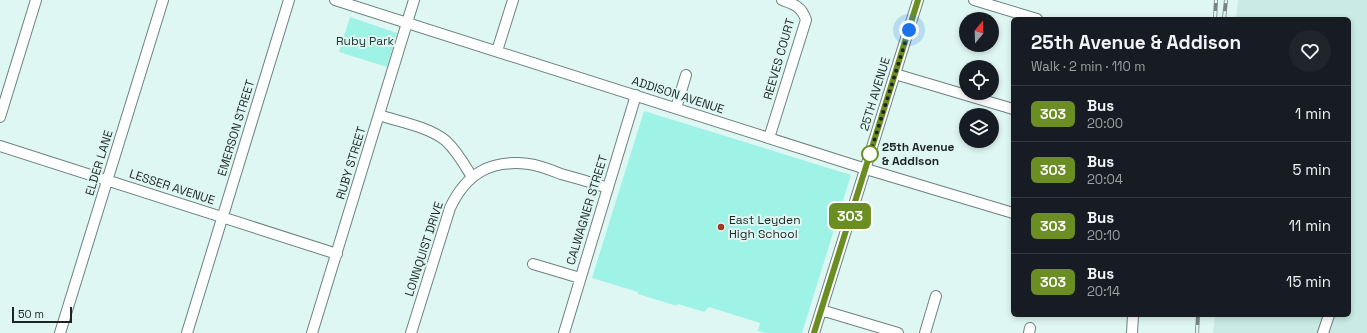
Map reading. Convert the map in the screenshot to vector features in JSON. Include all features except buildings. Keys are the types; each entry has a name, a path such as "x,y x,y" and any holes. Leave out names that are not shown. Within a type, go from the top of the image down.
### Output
{"street":[{"path":"0,117 36,0"},
{"name":"ELDER LANE","path":"60,333 163,0"},
{"name":"EMERSON STREET","path":"187,333 289,0"},
{"name":"ADDISON AVENUE","path":"335,0 866,169 1011,212"},
{"name":"RUBY STREET","path":"312,333 414,0"},
{"path":"497,51 513,0"},
{"name":"REEVES COURT","path":"769,138 806,20 804,13 798,7 782,0"},
{"name":"25TH AVENUE","path":"814,333 918,0"},
{"path":"974,0 1030,17"},
{"path":"895,74 1011,108"},
{"path":"676,108 686,75"},
{"name":"CALWAGNER STREET","path":"564,333 636,95"},
{"path":"379,115 426,130 446,141 454,150 472,177"},
{"name":"LESSER AVENUE","path":"0,146 337,254"},
{"name":"LONNQUIST DRIVE","path":"411,333 450,208 455,198 472,177 480,172 502,164 530,164 608,188"},
{"path":"533,264 580,278"},
{"path":"924,333 936,296"},
{"path":"821,310 898,333"},
{"path":"1132,333 1133,317"},
{"path":"1323,333 1328,317"}],"shaded area":[{"path":"1238,0 1367,0 1367,333 1213,333 1215,317 1351,317 1351,17 1236,17"}],"green space":[{"name":"Ruby Park","path":"350,17 397,33 387,67 339,52"},
{"name":"East Leyden High School","path":"644,111 851,175 802,333 767,333 758,331 760,323 709,307 704,312 678,304 677,306 592,278"}],"railway":[{"path":"1215,17 1216,0"},
{"path":"1224,17 1226,0"},
{"path":"1197,333 1198,317"}],"bus line":[{"name":"303","path":"814,333 918,0"}],"place":[{"name":"25th Avenue & Addison","path":"870,154"},
{"name":"East Leyden High School","path":"721,227"}],"route":[{"path":"870,154 869,157 909,30"}]}
